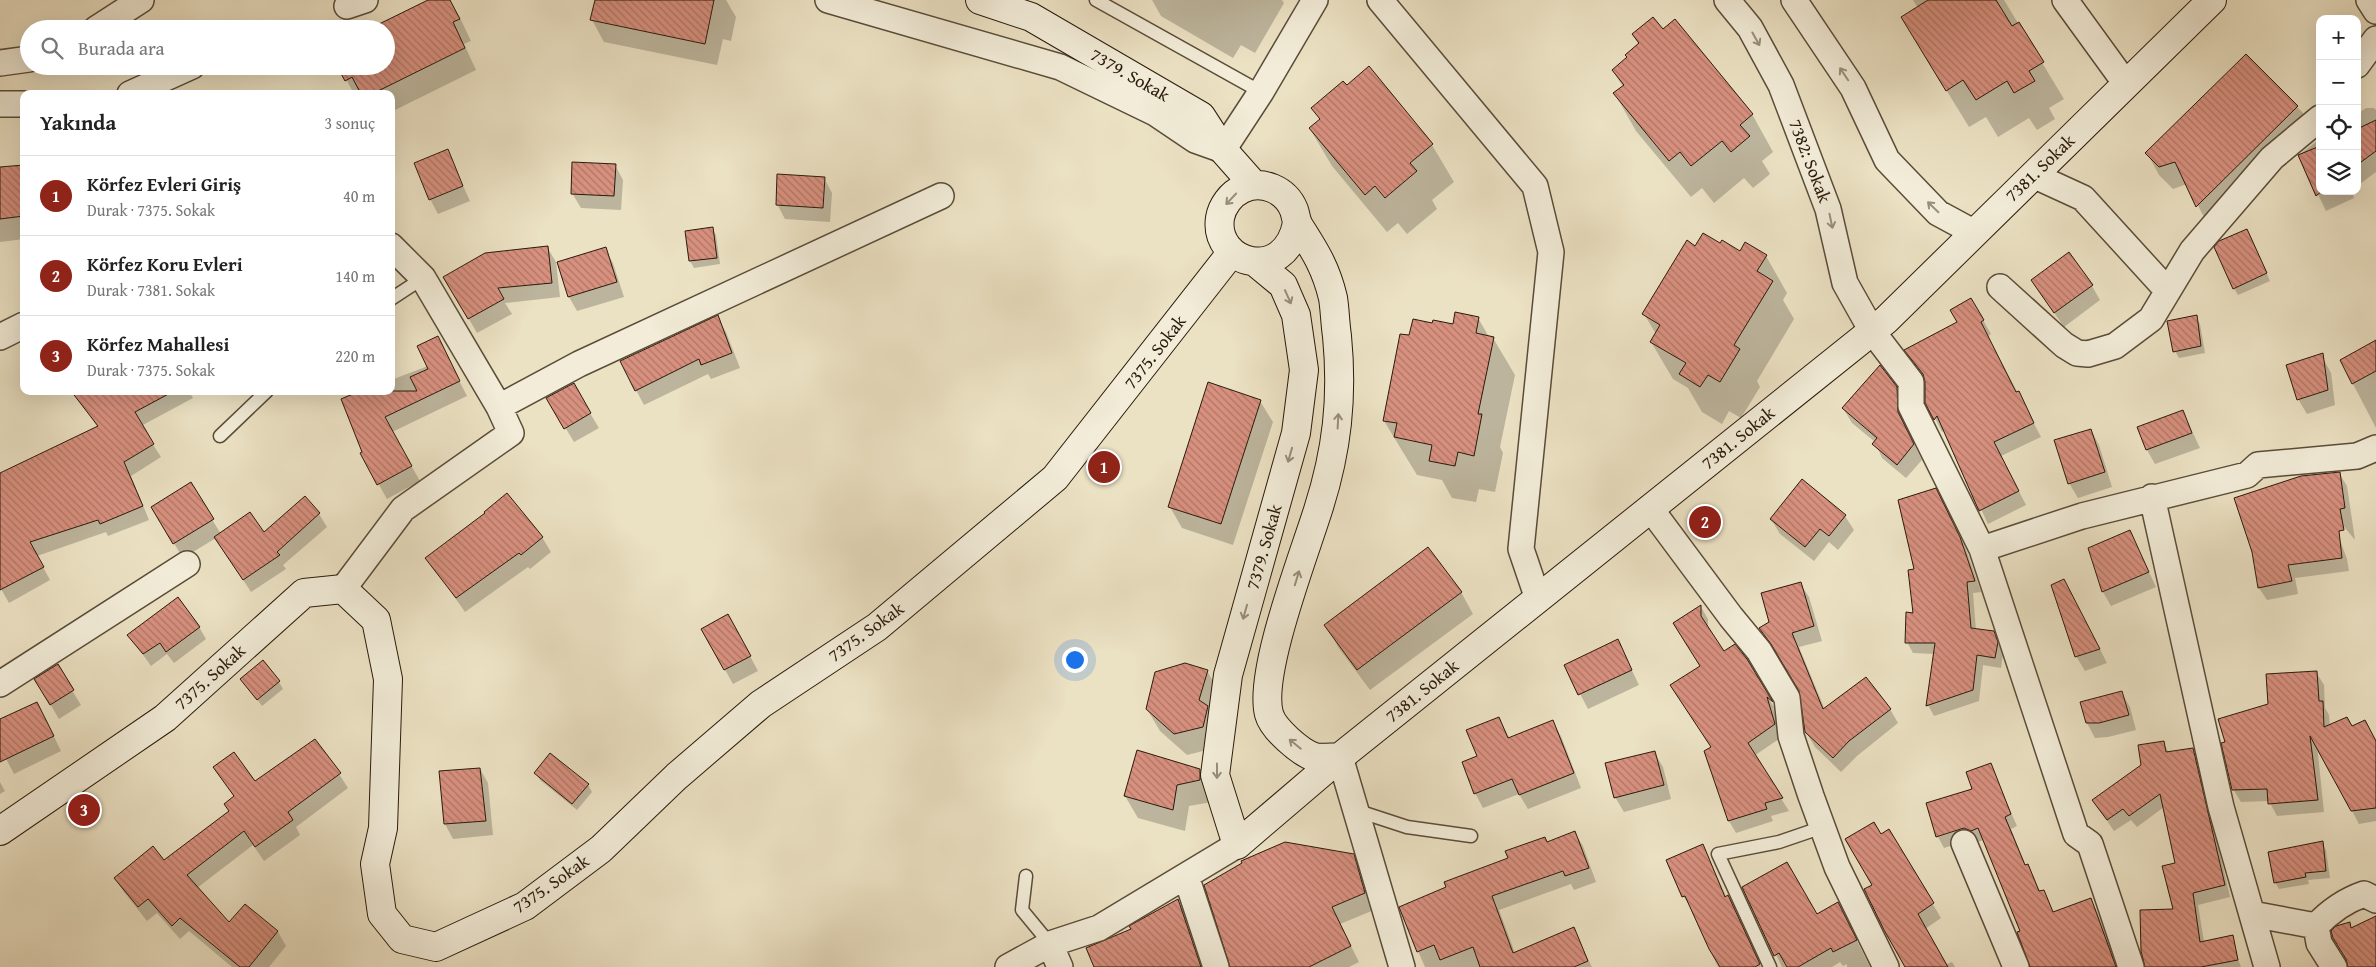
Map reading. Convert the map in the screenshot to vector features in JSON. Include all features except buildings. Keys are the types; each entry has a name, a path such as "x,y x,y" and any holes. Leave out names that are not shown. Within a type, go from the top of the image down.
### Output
{"street":[{"path":"110,20 141,0"},
{"path":"828,0 1060,67 1155,113 1195,140 1223,150 1261,92 1315,0"},
{"name":"7379. Sokak","path":"980,0 1031,17 1201,116 1223,150 1254,185 1242,188 1232,195 1224,206 1220,218 1220,230 1225,242 1283,285 1296,315 1304,370 1296,433 1228,675 1215,775 1237,845"},
{"path":"1380,0 1535,186 1551,252 1520,549 1538,599"},
{"name":"7382: Sokak","path":"1727,0 1750,28 1781,85 1828,209 1845,283 1872,331 1911,382 1910,406 1982,549 2076,834 2090,844 2131,967"},
{"path":"1794,0 1853,88 1887,160 1938,213 1974,233"},
{"path":"2065,0 2126,84"},
{"name":"7381. Sokak","path":"1237,845 1340,757 1872,331 2212,0"},
{"path":"2369,0 2376,11"},
{"path":"2360,60 2376,39"},
{"path":"0,63 20,60"},
{"path":"139,90 172,75"},
{"path":"0,104 20,104"},
{"path":"2000,287 2064,345 2077,353 2088,354 2115,346 2151,319 2192,251 2272,158 2316,121"},
{"path":"2033,175 2083,198 2167,290"},
{"path":"1254,185 1267,186 1278,191 1288,200 1294,210 1297,223 1321,261 1333,299 1339,359 1338,425 1324,491 1274,652 1268,686 1269,715 1282,734 1298,748 1316,757 1340,757 1402,967"},
{"path":"499,407 579,364 941,196"},
{"path":"1244,257 1268,260 1280,255 1289,246 1297,223"},
{"path":"343,589 403,509 512,433 499,407 423,278 395,250"},
{"name":"7375. Sokak","path":"0,832 165,718 304,594 343,589 376,620 388,679 382,828 374,864 382,914 402,939 436,947 525,906 601,849 677,776 761,704 877,627 1055,478 1244,257"},
{"path":"0,337 20,327"},
{"path":"1982,549 2082,516 2152,497 2247,475 2258,465 2356,456 2376,448"},
{"path":"2152,497 2221,807 2267,967"},
{"path":"1650,508 1759,651 1787,698 1791,736 1822,828 1837,867 1886,967"},
{"path":"0,684 187,564"},
{"path":"1964,843 2016,967"},
{"path":"1008,967 1050,944 1098,928 1237,845"},
{"path":"1186,876 1216,967"},
{"path":"2316,926 2348,899 2364,894 2376,900"},
{"path":"2252,914 2316,926"},
{"path":"2316,926 2319,943 2334,967"},
{"path":"1050,944 1060,967"}],"lane":[{"path":"1096,0 1261,92"},
{"path":"395,296 423,278"},
{"path":"220,436 263,395"},
{"path":"1355,810 1407,826 1471,836"},
{"path":"1770,967 1718,854 1779,842 1822,828"},
{"path":"1026,876 1022,910 1050,944"}],"place":[{"name":"Körfez Evleri Giriş","path":"1104,467"},
{"name":"Körfez Koru Evleri","path":"1705,522"},
{"name":"Körfez Mahallesi","path":"84,810"}]}
